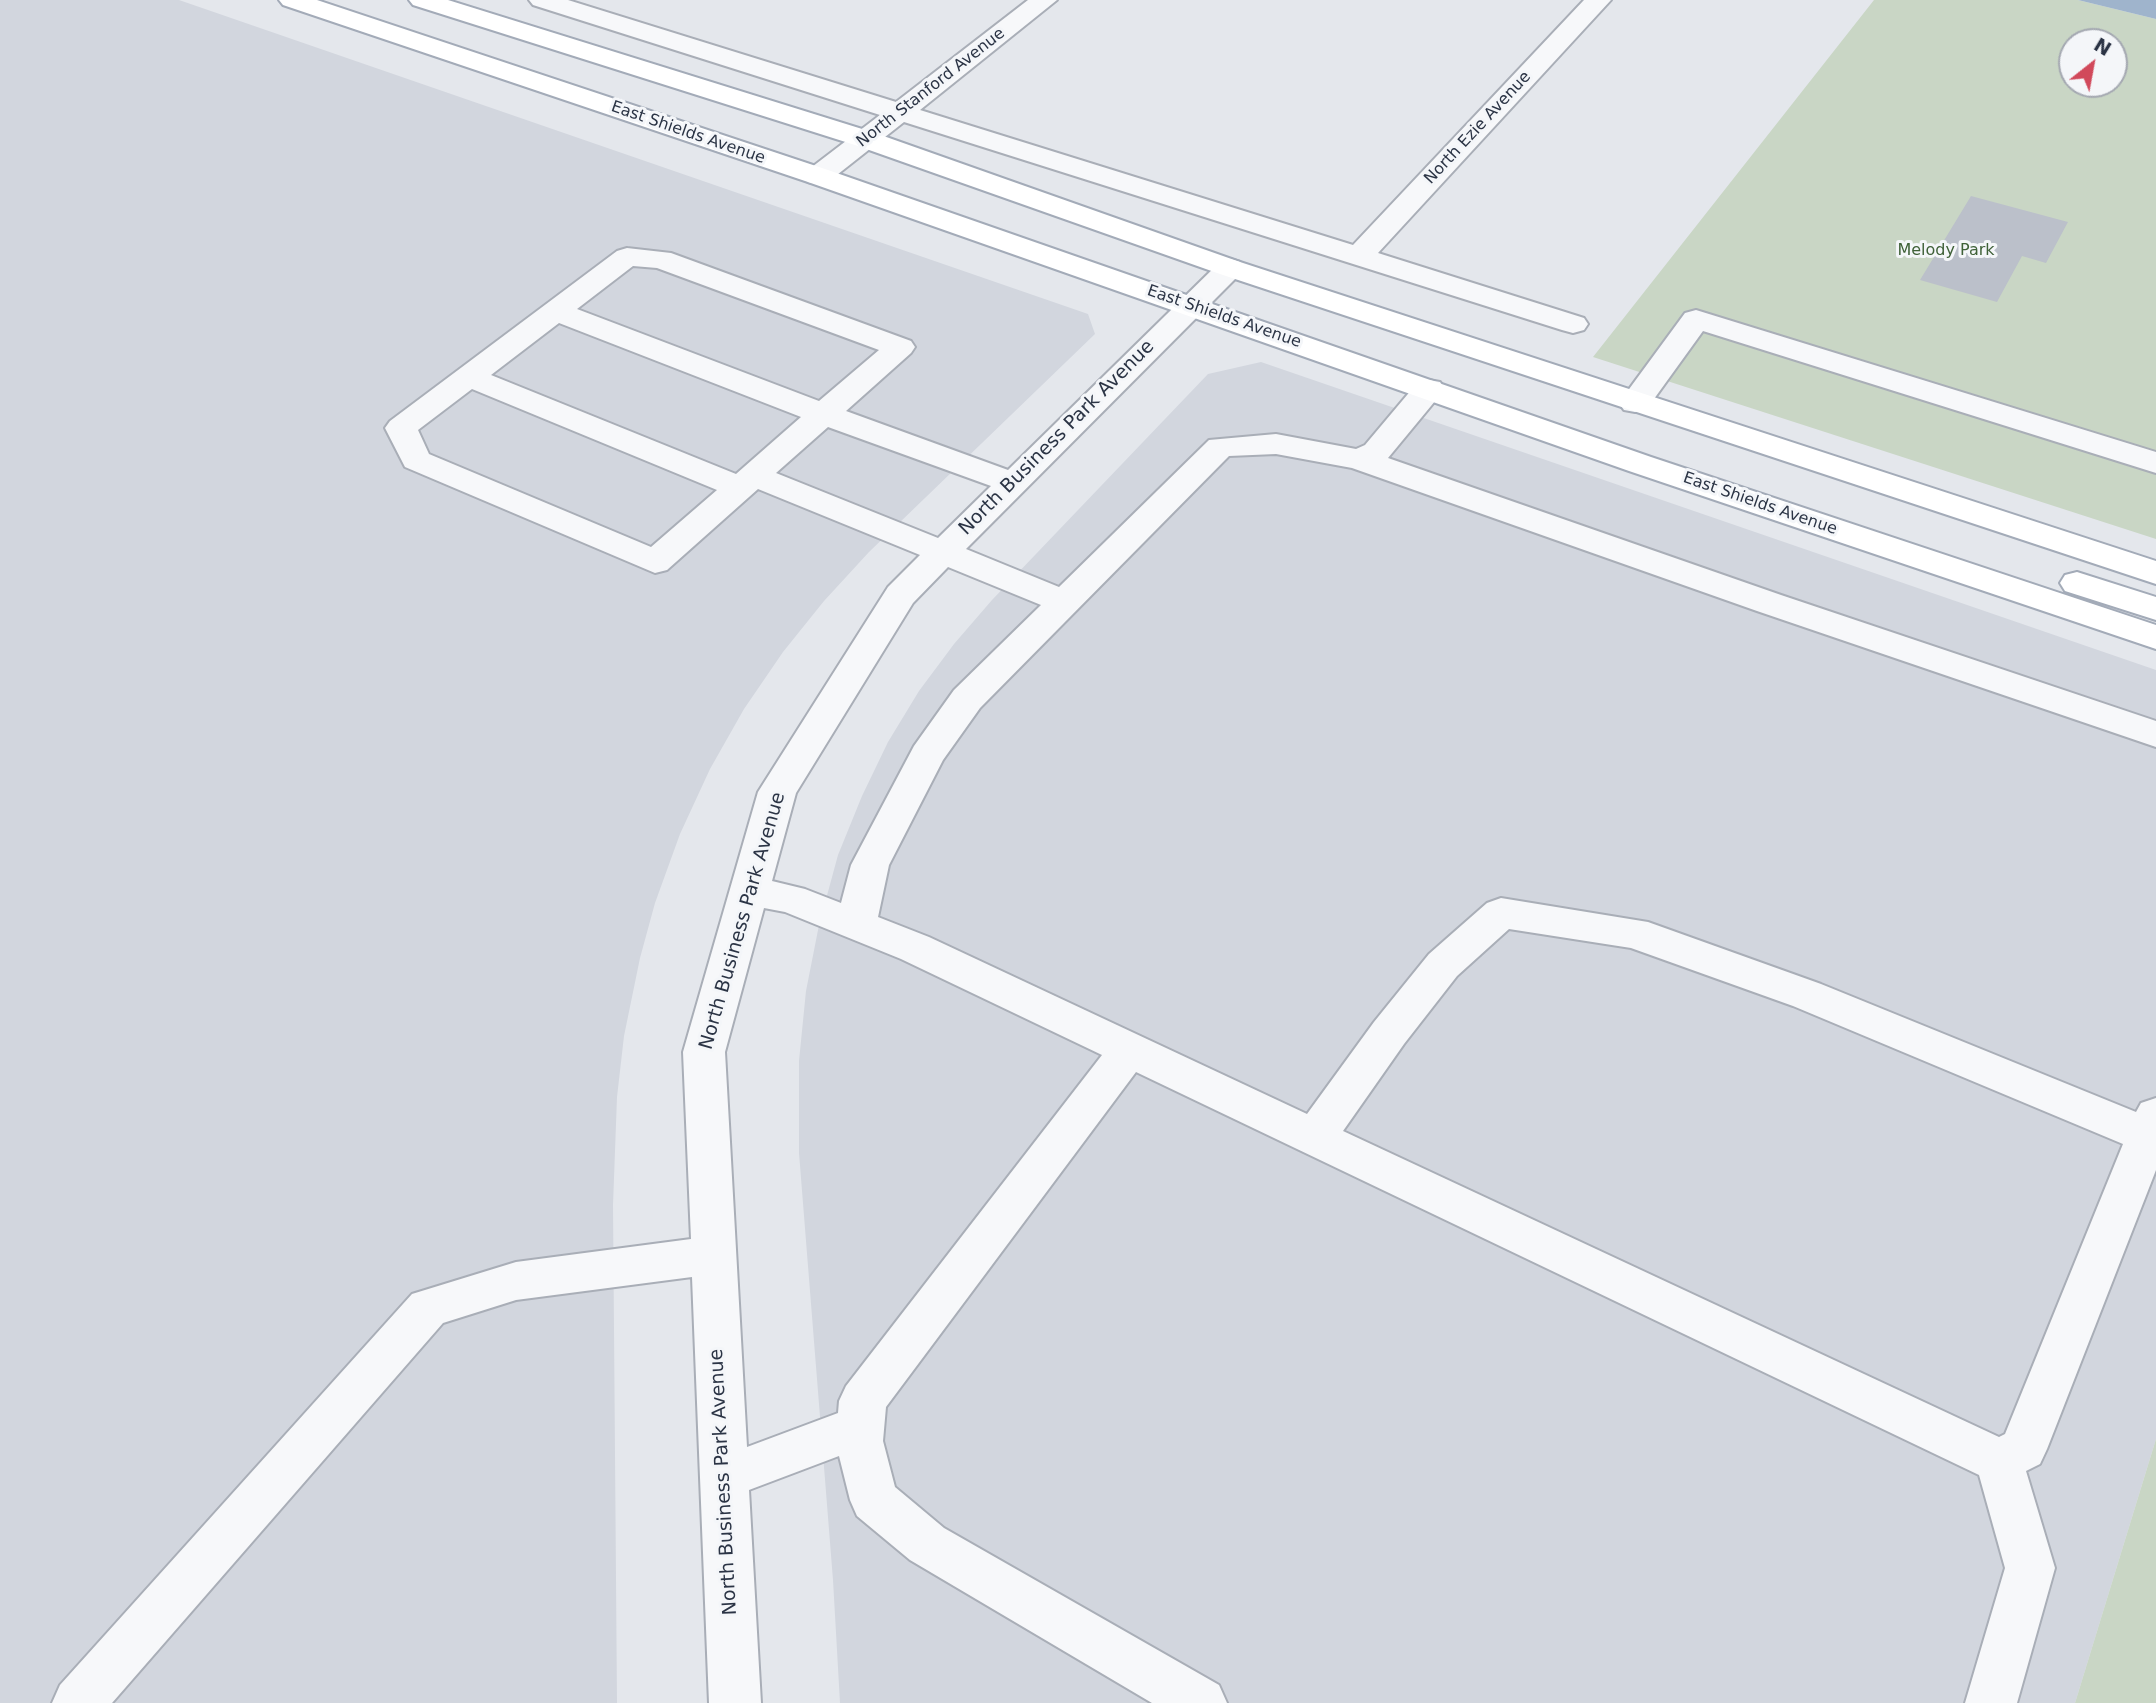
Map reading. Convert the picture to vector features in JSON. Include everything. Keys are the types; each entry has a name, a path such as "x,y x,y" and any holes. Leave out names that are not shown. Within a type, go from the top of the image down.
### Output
{"main road":[{"name":"East Shields Avenue","path":"292,0 818,176 1819,524 2156,637"},
{"path":"422,0 865,139 1230,268 2156,573"},
{"path":"1819,524 2007,560 2156,609"}],"street":[{"path":"542,0 1573,324"},
{"name":"North Stanford Avenue","path":"818,176 1044,0"},
{"name":"North Ezie Avenue","path":"1359,256 1598,0"},
{"path":"628,257 661,259 900,347 655,562 416,460 401,428 469,377 628,257"},
{"name":"North Business Park Avenue","path":"735,1703 704,1052 777,792 901,595 1230,268"},
{"path":"556,311 823,414 1013,483"},
{"path":"1635,403 1696,319 2156,463"},
{"path":"469,377 747,481 945,551 1065,602"},
{"path":"1359,459 1376,452 1429,389"},
{"path":"856,925 870,866 927,755 967,699 1220,447 1276,444 1359,459 1769,603 2156,734"},
{"path":"749,891 791,899 915,948 1999,1461 2030,1568 1991,1703"},
{"path":"1314,1137 1389,1033 1443,965 1501,913 1634,933 2152,1125 2023,1449 1999,1461"},
{"path":"1129,1050 863,1401 859,1441 874,1500 927,1544 1201,1703"},
{"path":"78,1703 428,1308 516,1281 714,1255"},
{"path":"724,1476 860,1427"}],"shaded area":[{"path":"0,0 179,0 1088,314 1095,334 869,552 824,601 783,652 744,709 710,769 680,834 655,903 640,958 624,1036 617,1097 613,1205 617,1703 0,1703"},
{"path":"1261,362 2156,670 2156,1439 2075,1703 840,1703 833,1580 799,1153 799,1061 806,991 819,925 838,855 888,742 919,691 954,644 992,600 1208,374"}],"green space":[{"name":"Melody Park","path":"1874,0 2078,0 2156,19 2156,539 1593,357"},
{"path":"2156,1439 2156,1703 2075,1703"}],"water":[{"path":"2078,0 2156,0 2156,19"}],"building":[{"path":"1971,196 2068,222 2046,263 2022,256 1997,302 1920,280"}]}
